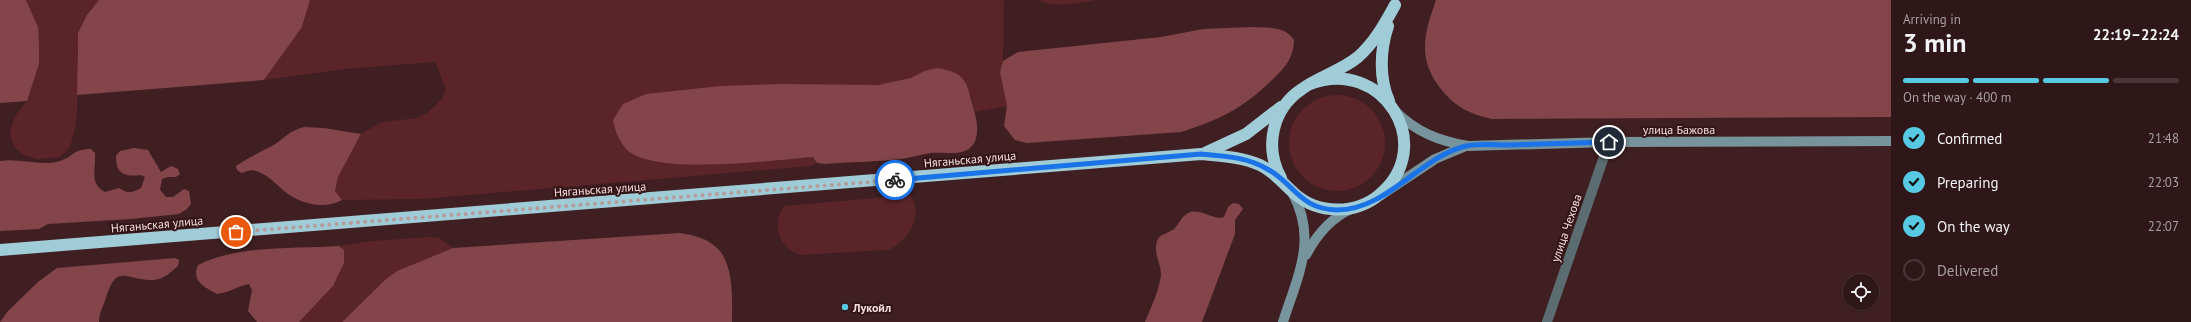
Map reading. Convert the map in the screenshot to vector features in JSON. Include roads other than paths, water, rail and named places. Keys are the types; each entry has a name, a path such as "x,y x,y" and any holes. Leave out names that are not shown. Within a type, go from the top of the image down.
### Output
{"highway":[{"path":"1201,154 1220,148 1246,134 1287,102 1297,92 1310,84 1340,70 1360,55 1379,34 1396,2"},
{"path":"1201,154 1235,158 1255,163 1275,174 1303,200 1319,207 1337,210 1354,208 1370,201 1390,184 1401,161 1403,136 1386,92 1382,61 1385,35 1396,2"},
{"path":"1310,84 1332,78 1354,80 1375,89 1393,108"},
{"path":"1287,102 1276,122 1272,143 1276,165 1288,187"},
{"name":"Няганьская улица","path":"0,250 1201,154"}],"street":[{"path":"1393,108 1408,123 1424,134 1449,143 1468,146"},
{"name":"улица Бажова","path":"1468,146 1609,142 1891,141"},
{"name":"улица Чехова","path":"1547,322 1609,142"},
{"path":"1370,201 1402,182 1435,159 1468,146"},
{"path":"1283,322 1302,262 1305,232 1301,211 1288,187"},
{"path":"1302,262 1317,237 1336,218 1354,208"}],"place":[{"name":"Лукойл","path":"845,307"}]}
